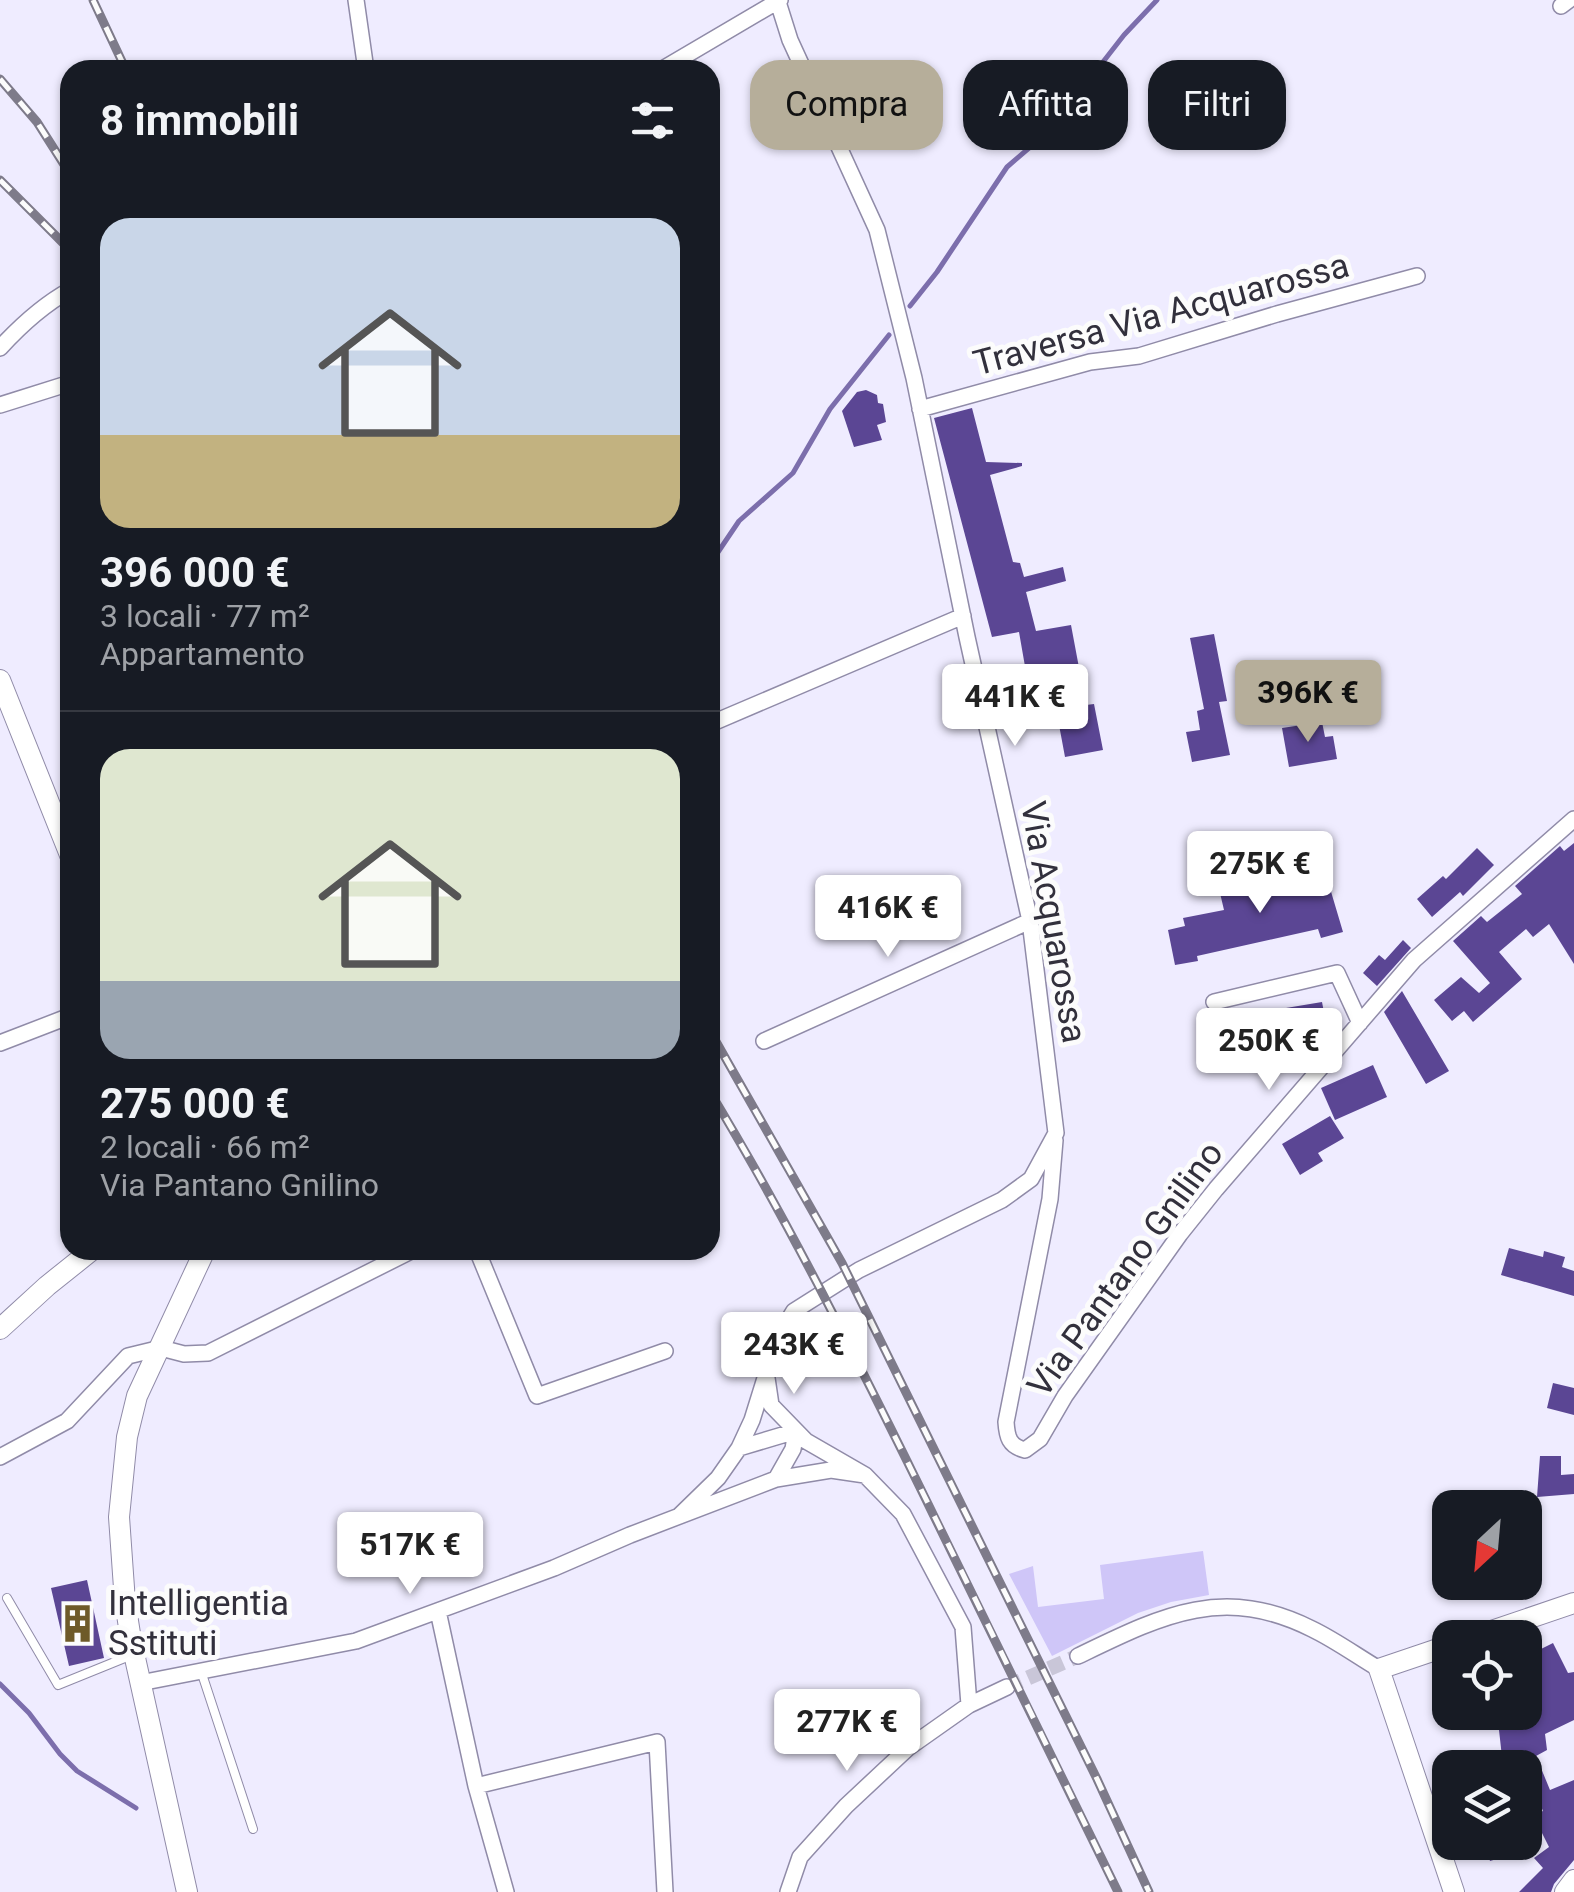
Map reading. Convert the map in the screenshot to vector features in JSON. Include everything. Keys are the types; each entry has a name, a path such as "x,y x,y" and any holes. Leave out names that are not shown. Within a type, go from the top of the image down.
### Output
{"street":[{"path":"356,0 365,60"},
{"path":"678,60 779,1"},
{"name":"Via Acquarossa","path":"779,1 790,40 877,230 920,409 1030,921 1056,1132 1050,1199 1006,1422 1007,1434 1016,1448"},
{"name":"Traversa Via Acquarossa","path":"920,409 1090,362 1140,356 1417,276"},
{"path":"0,348 20,326 60,296"},
{"path":"0,404 60,386"},
{"path":"720,720 963,616"},
{"path":"0,680 60,829"},
{"name":"Via Pantano Gnilino","path":"1016,1448 1025,1450 1040,1439 1180,1234 1414,960 1574,819"},
{"path":"764,1041 1030,921"},
{"path":"1214,1002 1336,973 1360,1022"},
{"path":"0,1043 60,1020"},
{"path":"680,1515 718,1478 740,1448 766,1375 769,1352 794,1311 859,1270 1002,1200 1032,1179 1056,1132"},
{"path":"0,1329 80,1260"},
{"path":"187,1892 134,1654 125,1602 119,1517 128,1436 137,1396 198,1260"},
{"path":"0,1457 67,1422 128,1356 161,1348 184,1354 208,1353 393,1260"},
{"path":"481,1260 536,1396 665,1351"},
{"path":"766,1375 771,1405 796,1432 865,1475 903,1514 962,1627 968,1704"},
{"path":"740,1448 796,1432"},
{"path":"776,1479 793,1449 796,1432"},
{"path":"140,1683 356,1641 554,1568 776,1479 831,1470 865,1475"},
{"path":"1524,1620 1574,1603"},
{"path":"1078,1656 1148,1622 1189,1610 1254,1608 1315,1630 1378,1669 1454,1892"},
{"path":"438,1610 476,1786 506,1892"},
{"path":"1378,1669 1432,1651"},
{"path":"788,1892 800,1857 846,1806 908,1748 968,1704 1006,1687"},
{"path":"476,1786 657,1742 665,1892"},
{"path":"1565,1892 1574,1880"}],"lane":[{"path":"7,1598 58,1685 134,1654"},
{"path":"202,1671 253,1830"}],"shaded area":[{"path":"1203,1551 1209,1595 1138,1613 1052,1656 1009,1574 1033,1566 1038,1607 1104,1599 1100,1565"}],"building":[{"path":"866,390 877,395 878,403 883,404 886,422 877,425 882,440 854,447 842,411 857,392"},
{"path":"972,408 986,462 1022,463 990,475 1013,562 1020,563 1024,577 1063,567 1066,581 1026,592 1036,631 1071,625 1086,705 1094,704 1103,750 1065,757 1054,698 1043,700 1042,693 1030,695 1019,632 992,637 934,418"},
{"path":"1214,634 1227,701 1219,702 1230,755 1192,762 1186,732 1200,730 1197,711 1204,709 1190,638"},
{"path":"1322,722 1325,737 1333,736 1337,759 1289,767 1282,728"},
{"path":"1574,843 1574,964 1549,924 1533,937 1526,929 1499,952 1522,979 1473,1022 1464,1011 1452,1021 1434,1000 1461,977 1479,993 1490,983 1453,941 1481,916 1487,922 1522,894 1515,886 1560,846 1564,851"},
{"path":"1477,848 1494,865 1463,896 1460,892 1432,917 1417,899 1443,876 1446,879"},
{"path":"1324,868 1343,932 1321,938 1318,929 1197,956 1198,961 1175,965 1168,930 1185,926 1183,918 1224,910 1220,893"},
{"path":"1403,940 1411,948 1377,986 1363,973 1379,955 1385,960"},
{"path":"1402,991 1449,1071 1426,1084 1384,1012"},
{"path":"1322,1002 1329,1038 1287,1046 1280,1009"},
{"path":"1373,1065 1387,1097 1335,1120 1321,1088"},
{"path":"1330,1116 1344,1138 1318,1153 1323,1161 1300,1175 1282,1144"},
{"path":"1509,1248 1543,1257 1544,1251 1565,1257 1562,1267 1574,1271 1574,1296 1501,1275"},
{"path":"1553,1383 1574,1388 1574,1415 1547,1408"},
{"path":"1540,1456 1561,1456 1561,1475 1574,1474 1574,1494 1542,1497 1542,1490 1538,1490"},
{"name":"Intelligentia Sstituti","path":"87,1580 104,1658 69,1666 51,1588"},
{"path":"1553,1643 1568,1673 1574,1672 1574,1720 1545,1734 1547,1750 1542,1753 1501,1750 1499,1730 1542,1730 1542,1648"},
{"path":"1542,1771 1550,1790 1574,1780 1574,1860 1551,1892 1519,1892 1543,1868 1536,1860 1542,1860 1542,1852 1549,1847 1542,1833"}],"waterway":[{"path":"910,306 1007,167 1050,130 1124,35 1157,0"},
{"path":"720,549 739,521 793,473 830,409 889,335"},
{"path":"0,1684 77,1771 136,1808"}],"tunnel":[{"path":"1007,1687 1078,1656"}],"railway":[{"path":"93,0 121,60"},
{"path":"0,79 37,122 60,158"},
{"path":"0,180 60,240"},
{"path":"720,1049 842,1263 1149,1892"},
{"path":"720,1109 837,1321 1118,1892"}],"place":[{"name":"Intelligentia Sstituti","path":"78,1623"}]}
